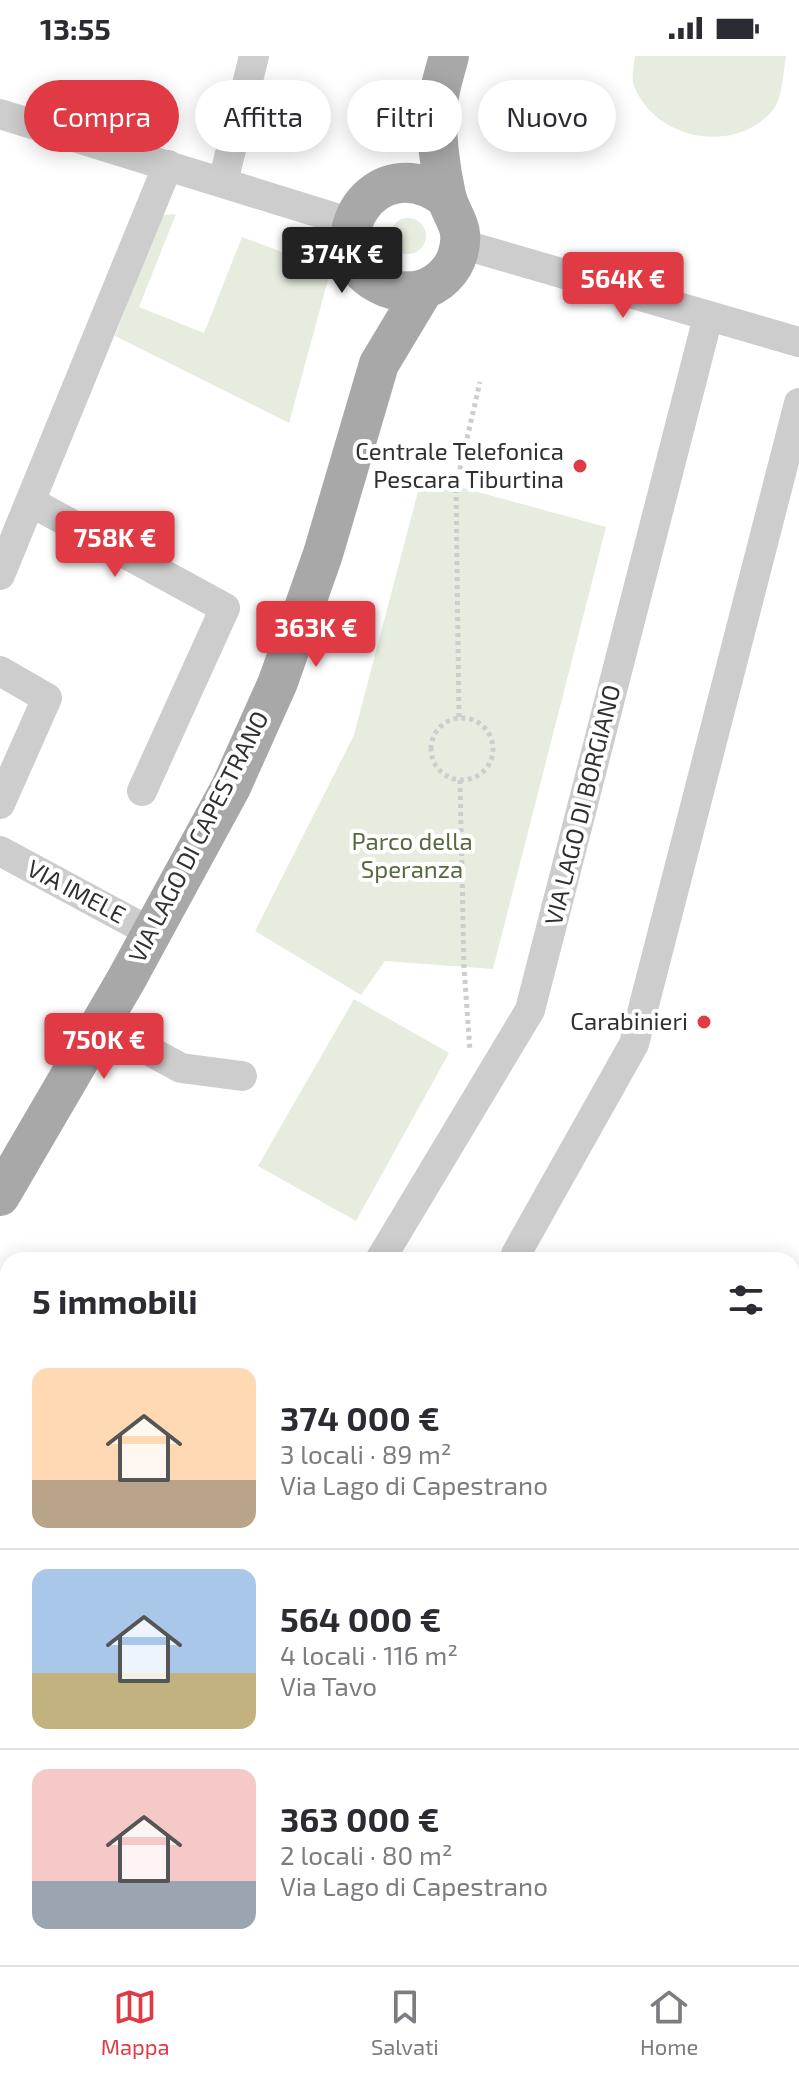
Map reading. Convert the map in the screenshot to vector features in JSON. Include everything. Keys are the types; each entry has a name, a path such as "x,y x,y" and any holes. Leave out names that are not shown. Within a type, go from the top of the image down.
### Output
{"main road":[{"path":"443,80 449,56"},
{"path":"387,184 407,152"},
{"path":"442,152 447,199 458,220 461,244 448,272 424,289 406,292 388,289 373,281 354,255 352,223 371,193 387,184 419,183 447,199"},
{"name":"VIA LAGO DI CAPESTRANO","path":"373,281 379,364"},
{"name":"VIA LAGO DI CAPESTRANO","path":"0,1196 152,933 231,787 278,682 323,554 379,364 424,289"}],"street":[{"path":"223,182 254,56"},
{"path":"0,114 352,223"},
{"path":"0,575 168,165"},
{"path":"461,244 799,342"},
{"name":"VIA LAGO DI BORGIANO","path":"385,1252 530,1010 708,317"},
{"path":"517,1252 634,1044 799,403"},
{"path":"31,502 225,608 142,791"},
{"path":"0,671 47,698 0,804"},
{"name":"VIA IMELE","path":"0,851 152,933"},
{"path":"100,1024 181,1068 242,1076"}],"path":[{"path":"459,717 456,486 480,382"},
{"path":"459,717 479,722 492,738 493,748 487,768 470,779 460,780 442,773 435,765 431,745 440,726 459,717"},
{"path":"460,780 464,967 471,1061 492,1073"}],"green space":[{"path":"635,56 786,56 781,91 773,110 757,124 738,133 718,137 698,136 678,130 645,105 634,86"},
{"path":"176,214 139,307 204,333 242,237 325,268 329,276 289,423 115,336 161,215"},
{"path":"408,218 421,223 426,236 421,249 408,254 395,249 390,236 395,223"},
{"name":"Parco della Speranza","path":"421,480 456,486 606,527 493,969 385,961 361,995 255,931 354,735"},
{"path":"354,999 449,1053 356,1221 258,1166"}],"place":[{"name":"Centrale Telefonica Pescara Tiburtina","path":"580,466"},
{"name":"Carabinieri","path":"704,1022"}]}
